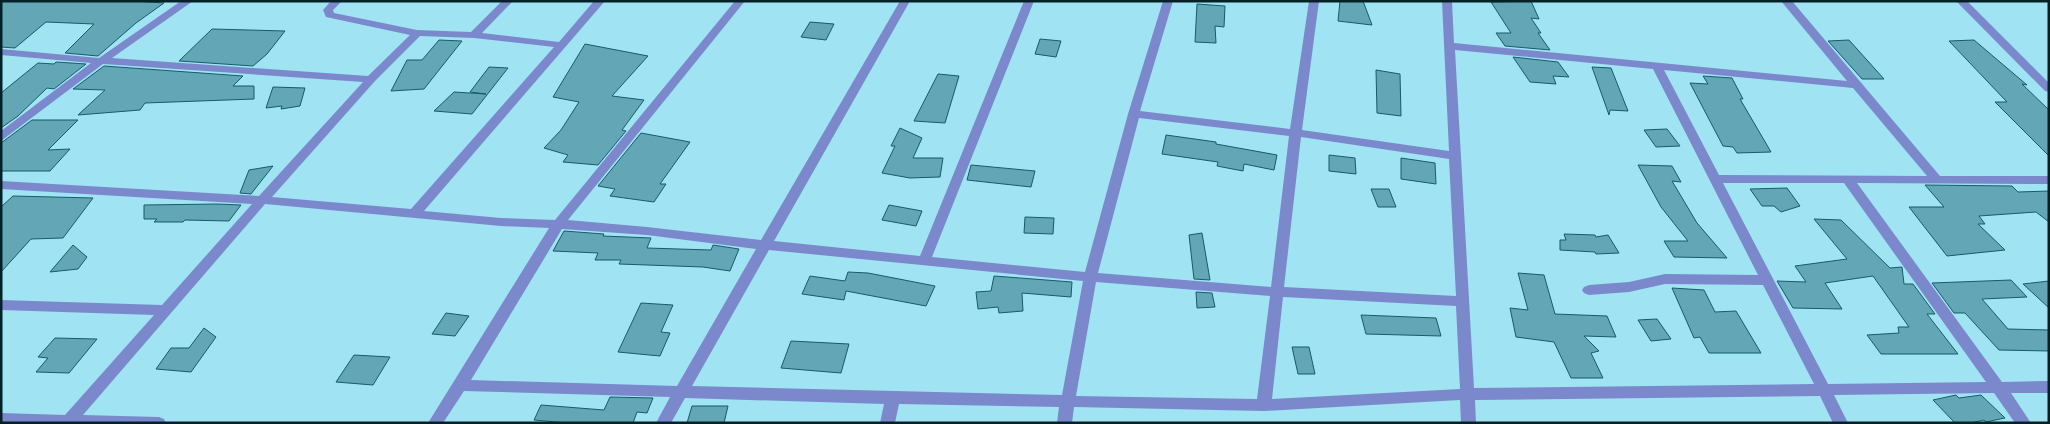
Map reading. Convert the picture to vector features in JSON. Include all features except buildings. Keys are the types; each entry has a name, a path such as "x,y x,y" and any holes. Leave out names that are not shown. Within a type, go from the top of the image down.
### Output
{"street":[{"path":"1,136 101,61 188,1"},
{"path":"337,1 328,10 330,15 417,33 474,35 560,45"},
{"path":"474,35 508,1"},
{"path":"414,214 600,1"},
{"path":"435,423 460,386 558,224 740,1"},
{"path":"663,423 905,1"},
{"path":"924,261 1029,1"},
{"path":"1064,423 1090,277 1134,114 1168,1"},
{"path":"1264,405 1295,133 1314,1"},
{"path":"1447,1 1469,423"},
{"path":"1786,1 1937,180"},
{"path":"1961,1 2049,89"},
{"path":"69,422 262,200 371,79 417,33"},
{"path":"1449,46 1856,85"},
{"path":"1,52 101,61 371,79"},
{"path":"1657,66 1840,423"},
{"path":"2032,73 2049,73"},
{"path":"1134,114 1295,133 1454,156"},
{"path":"1715,179 2049,180"},
{"path":"1848,180 2024,423"},
{"path":"1,185 262,200 501,222 558,224 646,231 765,245 1090,277 1277,292 1462,301"},
{"path":"1590,290 1629,287 1665,279 1766,280"},
{"path":"1,304 166,310"},
{"path":"460,386 893,398 1264,405 1467,394 2049,387"},
{"path":"887,423 893,398"},
{"path":"1,419 159,423"}]}
